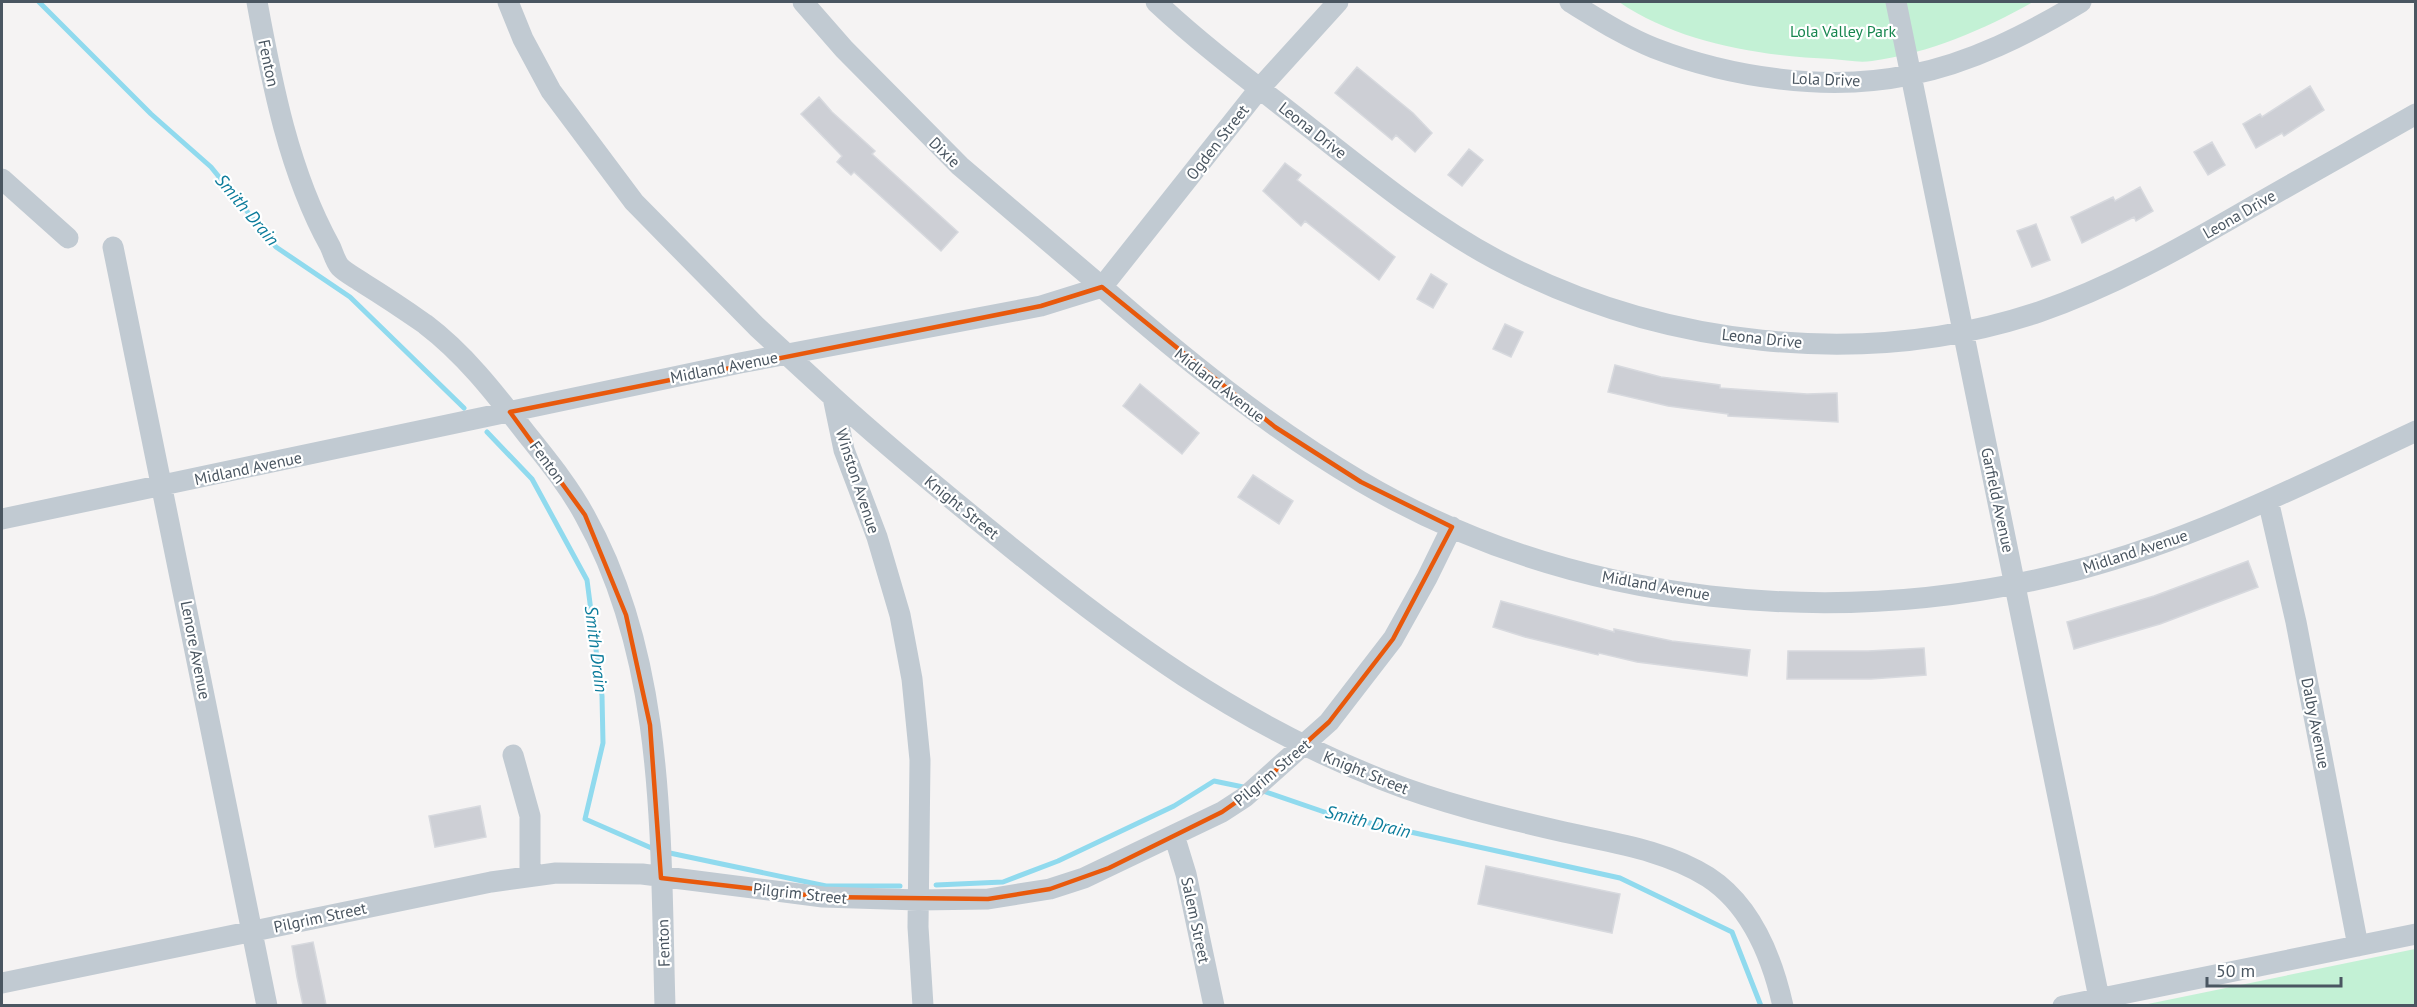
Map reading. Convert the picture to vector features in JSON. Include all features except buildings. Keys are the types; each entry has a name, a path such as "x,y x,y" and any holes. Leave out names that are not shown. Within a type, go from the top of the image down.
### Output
{"street":[{"name":"Fenton","path":"257,2 273,82 296,161 322,232 340,266 453,347 510,412 551,465 585,515 608,564 626,615 640,668 650,725 661,878 665,1005"},
{"path":"508,2 534,63 551,91 607,168 684,255 833,397"},
{"name":"Dixie","path":"803,2 844,49 960,166 1102,287"},
{"name":"Leona Drive","path":"1156,2 1259,89 1387,188 1449,232 1526,274 1605,306 1690,329 1788,342 1887,341 1963,330 2037,312 2094,291 2154,263 2415,114"},
{"name":"Ogden Street","path":"1102,287 1259,89 1338,2"},
{"name":"Lola Drive","path":"1570,2 1606,24 1654,47 1714,66 1782,78 1827,82 1855,82 1911,75 1956,63 1994,47 2081,2"},
{"name":"Garfield Avenue","path":"1896,2 2099,998"},
{"path":"2,179 68,238"},
{"name":"Lenore Avenue","path":"113,247 267,1005"},
{"name":"Midland Avenue","path":"2,519 787,355 1041,306 1102,287 1218,386 1275,427 1361,482 1452,527 1528,556 1597,575 1668,590 1743,600 1813,604 1885,602 2015,585 2145,549 2207,527 2415,431"},
{"name":"Knight Street","path":"833,397 892,450 1091,612 1184,677 1269,729 1303,746 1423,795 1518,821 1656,853 1680,862 1708,877 1739,904 1759,936 1783,1005"},
{"name":"Winston Avenue","path":"833,397 844,450 877,537 900,615 912,679 920,760 918,900 922,1005"},
{"name":"Dalby Avenue","path":"2268,500 2296,622 2358,946"},
{"name":"Pilgrim Street","path":"2,982 530,875 580,872 642,874 823,897 918,900 988,899 1050,889 1109,868 1245,797 1303,746 1329,722 1393,639 1452,527"},
{"path":"513,755 523,783 530,816 530,875"},
{"name":"Salem Street","path":"1174,835 1186,874 1214,1005"},
{"path":"2063,1005 2415,934"}],"highlighted area":[{"path":"1102,287 1275,427 1361,482 1452,527 1393,639 1329,722 1255,789 1222,812 1109,868 1050,889 988,899 823,897 661,878 650,725 626,615 585,515 510,412 1041,306"}],"green space":[{"name":"Lola Valley Park","path":"1619,2 2033,2 1955,39 1915,52 1862,62 1777,55 1721,45 1667,28"},
{"path":"2415,949 2415,1005 2143,1005"}],"waterway":[{"name":"Smith Drain","path":"39,2 151,114 211,167 276,247 350,297 464,408"},
{"name":"Smith Drain","path":"487,432 532,479 587,580 602,696 603,743 585,819 656,850"},
{"name":"Smith Drain","path":"936,885 1003,882 1058,861 1174,806 1214,781 1248,788"},
{"name":"Smith Drain","path":"1260,790 1333,815 1620,878 1732,932 1761,1006"},
{"name":"Smith Drain","path":"665,852 826,886 900,886"}]}
